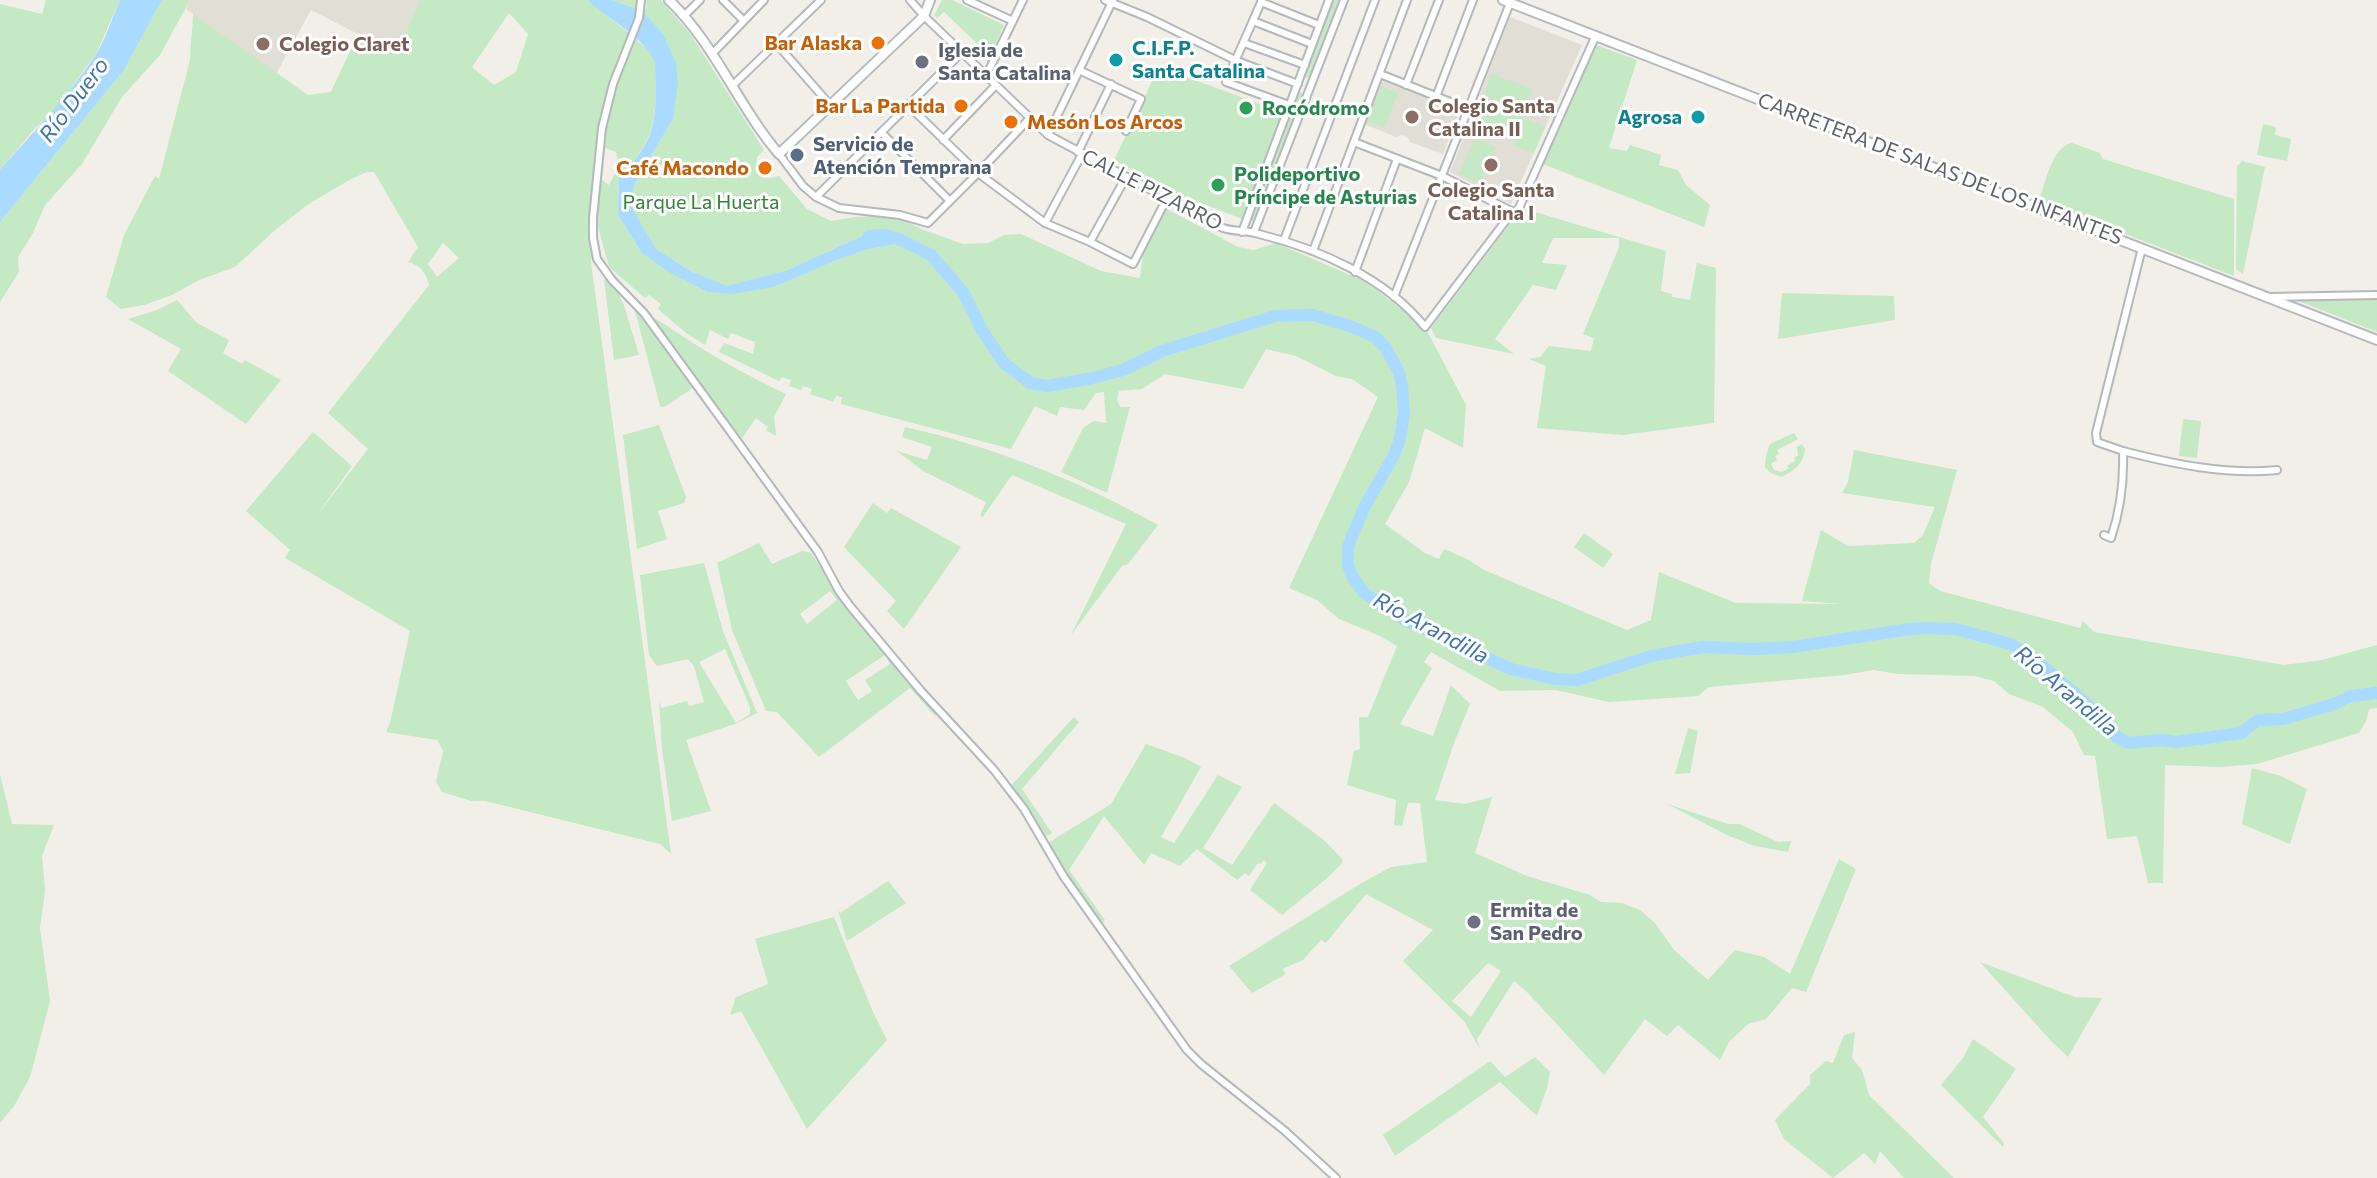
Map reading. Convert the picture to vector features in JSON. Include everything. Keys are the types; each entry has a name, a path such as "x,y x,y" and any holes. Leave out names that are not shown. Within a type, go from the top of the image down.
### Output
{"main road":[{"path":"669,0 685,15 765,138 779,154 924,16 930,0"},
{"name":"CARRETERA DE SALAS DE LOS INFANTES","path":"1506,1 2377,340"}],"street":[{"path":"641,0 641,11 611,88 602,128 593,218 593,238 600,265 644,313 818,552 850,606 921,691 994,770 1024,809 1064,877 1187,1050 1285,1131 1336,1178"},
{"path":"685,15 700,0"},
{"path":"723,0 743,20"},
{"path":"712,54 764,0"},
{"path":"732,86 821,0"},
{"name":"CALLE PIZARRO","path":"910,0 1048,135 1223,228 1284,240 1355,272 1394,297 1413,312 1425,327 1513,212"},
{"path":"967,0 1013,21"},
{"path":"986,76 1023,0"},
{"path":"1242,232 1328,2 1318,0"},
{"path":"1254,232 1344,0"},
{"path":"1284,240 1375,0"},
{"path":"1313,251 1407,0"},
{"path":"1406,85 1439,0"},
{"path":"1436,97 1473,0"},
{"path":"1048,135 1110,1 1237,61 1311,83"},
{"path":"1289,105 1226,82 1261,1 1319,25"},
{"path":"1394,297 1468,109 1506,1"},
{"path":"1253,21 1312,44"},
{"path":"1354,142 1442,176 1513,212 1519,208 1596,35"},
{"path":"776,43 831,106"},
{"path":"1244,43 1305,65"},
{"path":"816,197 962,52"},
{"path":"1079,70 1141,99 1126,131"},
{"path":"1380,74 1468,109"},
{"path":"1045,223 1111,84"},
{"path":"943,140 995,86"},
{"path":"908,105 978,173 1045,223 1133,264 1167,198"},
{"path":"779,154 803,186 816,197 839,208 900,215 928,223 1029,119"},
{"path":"882,131 951,200"},
{"path":"1355,272 1397,159"},
{"path":"1090,242 1126,177"},
{"path":"2142,248 2096,433 2097,442 2159,461 2248,473 2277,470"},
{"path":"2268,297 2377,295"},
{"path":"2104,535 2111,538 2117,521 2124,478 2123,451"}],"shaded area":[{"name":"Colegio Claret","path":"190,0 422,1 395,53 311,10 276,74 186,9"},
{"path":"1510,17 1582,45 1511,204 1450,172"},
{"name":"Colegio Santa Catalina II","path":"1385,81 1460,110 1443,154 1410,142 1408,137 1396,137 1364,124 1379,83"}],"green space":[{"path":"46,0 120,0 96,54 52,114 36,127 0,170 0,4 42,14"},
{"path":"162,0 190,0 160,55 122,97 82,164 45,205 18,257 19,272 0,302 0,222 124,70"},
{"name":"Parque La Huerta","path":"421,0 587,0 629,33 652,54 655,62 652,125 642,150 619,179 618,215 642,253 708,291 726,287 690,271 655,248 631,208 636,181 673,119 642,11 647,7 646,0 661,0 691,35 764,150 757,157 756,168 762,177 779,176 807,209 831,221 896,216 963,244 988,243 1004,235 1021,234 1101,271 1140,278 1144,244 1167,209 1238,247 1254,250 1276,243 1364,281 1425,327 1466,405 1463,448 1425,428 1409,482 1385,524 1425,553 1439,559 1444,549 1484,570 1627,630 1651,620 1659,572 1736,603 1843,604 1802,601 1821,530 1848,546 1914,543 1923,535 1935,507 1842,493 1848,482 1854,450 1957,470 1931,564 1929,583 1940,591 2080,628 2083,621 2094,632 2284,665 2322,660 2377,645 2377,708 2369,709 2359,733 2257,764 2219,767 2165,765 2163,883 2148,883 2137,836 2107,839 2095,756 2084,755 2073,732 2043,707 2009,694 1994,681 1975,676 1898,674 1873,670 1709,687 1698,696 1609,702 1556,690 1500,691 1431,652 1424,662 1432,668 1400,724 1433,736 1451,685 1470,704 1435,800 1465,804 1492,797 1475,853 1527,876 1590,895 1601,902 1622,903 1640,910 1655,923 1674,950 1708,980 1735,950 1764,957 1790,974 1839,859 1856,869 1806,992 1792,988 1766,1019 1748,1024 1729,1042 1720,1060 1678,1025 1667,1036 1645,1019 1604,1075 1514,981 1477,1039 1480,1049 1464,1021 1403,961 1433,930 1366,894 1326,943 1321,940 1303,960 1282,969 1286,974 1252,993 1229,966 1391,867 1427,862 1420,803 1408,803 1402,826 1394,825 1396,800 1347,785 1354,751 1360,749 1359,717 1368,717 1397,646 1339,619 1317,600 1289,588 1378,397 1352,379 1336,376 1296,356 1266,349 1243,389 1165,374 1142,389 1119,391 1117,399 1120,407 1130,407 1107,493 1061,472 1083,428 1094,421 1106,423 1104,392 1096,393 1084,410 1060,407 1057,416 1035,406 1011,449 841,404 842,397 836,396 833,402 810,394 812,389 803,386 801,390 789,386 791,380 782,377 779,381 719,352 724,343 753,354 755,342 731,333 728,339 710,330 705,345 686,333 658,309 661,304 649,295 645,298 609,267 598,227 599,202 591,262 671,854 660,844 442,792 436,782 443,751 437,740 386,732 410,631 285,558 290,550 246,511 313,432 352,466 315,518 368,449 328,413 429,285 422,270 408,262 418,247 374,172 351,179 310,203 235,267 144,305 121,309 106,297 124,235 155,176 159,179 190,60 193,14 308,95 331,92 358,34 396,53","holes":["509,13 528,34 516,72 494,85 472,67","605,148 616,152 619,166 609,185 602,180","864,235 901,243 736,285 785,271","443,243 459,258 437,277 428,264","1488,963 1501,971 1471,1017 1452,1001"]},
{"path":"612,0 640,0 642,11"},
{"path":"942,0 952,0 1004,25 990,56 944,12 937,18 934,15"},
{"path":"1333,0 1340,0 1310,77 1306,78 1304,75"},
{"path":"1596,45 1637,60 1609,148 1627,151 1630,145 1661,155 1659,165 1678,170 1686,185 1710,205 1704,227 1543,164"},
{"path":"1159,67 1282,112 1242,219 1178,194 1114,160"},
{"path":"1492,74 1532,89 1524,111 1484,95"},
{"path":"1381,86 1398,93 1384,128 1367,122"},
{"path":"1301,92 1303,96 1256,220 1252,221 1250,218 1297,93"},
{"path":"1483,98 1523,114 1515,134 1475,118"},
{"path":"1525,118 1545,127 1534,154 1513,145"},
{"path":"2263,124 2276,127 2275,135 2291,139 2287,161 2257,155"},
{"path":"1475,138 1496,147 1480,183 1459,174"},
{"path":"2072,143 2100,153 2103,159 2234,199 2234,276 2045,203 2040,197 2051,165 2060,151"},
{"path":"2242,161 2265,167 2243,274 2236,269 2237,166"},
{"path":"1525,209 1666,251 1661,291 1672,294 1672,297 1690,300 1697,263 1716,268 1714,423 1623,435 1537,428 1546,366 1529,359 1540,357 1549,346 1591,351 1594,338 1583,334 1619,247 1619,238 1553,238 1542,263 1567,265 1556,290 1533,285 1495,339 1514,354 1436,338 1431,328 1513,220"},
{"path":"604,279 618,292 624,305 639,355 614,360"},
{"path":"1782,293 1894,296 1895,320 1778,339"},
{"path":"2377,297 2377,332 2296,300 2299,299"},
{"path":"177,300 197,323 229,340 223,353 242,364 245,360 281,380 246,424 168,371 181,349 128,319"},
{"path":"634,307 693,388 664,407 660,406"},
{"path":"644,313 723,361 786,394 774,417 776,436 756,418 738,444"},
{"path":"2183,419 2201,421 2197,458 2179,456"},
{"path":"659,425 686,497 684,503 658,511 667,539 637,549 623,435"},
{"path":"905,427 971,444 1066,479 1158,525 1128,564 1122,566 1071,635 1126,524 1012,475 982,518 986,502 923,471 897,451 927,460 932,447 902,437"},
{"path":"1794,433 1798,439 1777,450 1777,460 1771,464 1774,470 1782,472 1789,468 1787,466 1798,455 1797,447 1802,444 1805,449 1800,463 1782,477 1771,473 1765,467 1770,444"},
{"path":"873,503 887,513 891,508 961,547 904,629 887,611 896,601 844,547"},
{"path":"1584,533 1613,554 1603,568 1574,547"},
{"path":"759,543 772,564 802,551 811,553 847,607 937,714 935,716 910,688 819,757 777,712 766,711 732,630 717,563","holes":["830,591 837,600 807,624 800,614","885,655 890,664 865,680 872,691 858,700 846,681"]},
{"path":"704,563 723,631 757,713 735,724 686,740 711,811 672,821 659,701 661,708 687,701 689,706 704,702 694,666 688,659 657,666 649,655 640,575","holes":["725,649 750,707 750,714 736,723 699,662"]},
{"path":"1074,717 1079,722 1022,789 1052,833 1045,837 1025,807 1008,789"},
{"path":"1688,728 1698,731 1690,773 1675,774"},
{"path":"1146,744 1201,767 1161,837 1174,843 1218,775 1242,787 1203,848 1232,865 1274,803 1324,840 1343,860 1341,864 1282,915 1250,890 1267,863 1264,860 1249,876 1245,873 1237,880 1197,849 1180,866 1151,853 1144,865 1104,816 1069,870 1105,920 1101,924 1066,875 1048,843 1111,804"},
{"path":"2252,768 2281,776 2307,789 2290,844 2242,824"},
{"path":"0,774 12,824 54,825 42,856 45,891 40,928 50,1001 30,1077 14,1106 0,1123"},
{"path":"1667,804 1728,824 1739,824 1778,842 1791,841 1788,852 1755,846 1729,836"},
{"path":"888,881 906,903 847,941 838,910 840,913"},
{"path":"834,917 887,1040 807,1129 741,1011 730,1015 736,997 768,984 755,939"},
{"path":"1980,962 2075,997 2102,998 2068,1057 2051,1041"},
{"path":"1855,1032 1852,1058 1862,1070 1869,1095 1954,1178 1904,1178 1880,1151 1875,1164 1864,1153 1833,1178 1784,1139 1775,1120 1810,1084 1810,1075 1826,1061 1833,1063 1844,1035"},
{"path":"1973,1039 2016,1069 1983,1117 2004,1143 2003,1147 1941,1085 1963,1058"},
{"path":"1535,1057 1550,1072 1537,1116 1500,1082 1395,1156 1383,1135 1490,1061 1505,1077"}],"water":[{"name":"Río Duero","path":"120,0 162,0 124,70 0,222 0,170 61,101 95,56"},
{"path":"587,0 612,0 642,11 663,34 676,63 678,84 673,119 636,181 632,194 632,208 655,248 690,271 727,286 785,271 864,235 885,235 901,240 901,243 865,250 773,287 731,294 708,292 669,272 642,253 618,215 619,178 649,138 655,112 655,62 643,45"}],"waterway":[{"name":"Río Arandilla","path":"869,236 885,235 931,255 963,292 982,330 1004,363 1030,383 1047,386 1123,370 1162,351 1275,316 1313,315 1375,337 1385,347 1399,372 1404,413 1394,455 1364,508 1348,547 1348,565 1352,576 1364,593 1405,620 1511,669 1555,679 1577,680 1651,656 1702,647 1793,647 1903,630 1955,629 2011,644 2032,657 2085,702 2114,735 2128,743 2177,742 2241,733 2258,720 2283,719 2350,696 2377,693"}],"place":[{"name":"Bar Alaska","path":"878,43"},
{"name":"Colegio Claret","path":"263,44"},
{"name":"C.I.F.P. Santa Catalina","path":"1116,60"},
{"name":"Iglesia de Santa Catalina","path":"922,62"},
{"name":"Bar La Partida","path":"961,106"},
{"name":"Rocódromo","path":"1246,108"},
{"name":"Colegio Santa Catalina II","path":"1412,117"},
{"name":"Agrosa","path":"1698,117"},
{"name":"Mesón Los Arcos","path":"1011,122"},
{"name":"Servicio de Atención Temprana","path":"797,155"},
{"name":"Colegio Santa Catalina I","path":"1491,165"},
{"name":"Café Macondo","path":"765,168"},
{"name":"Polideportivo Príncipe de Asturias","path":"1218,185"},
{"name":"Ermita de San Pedro","path":"1474,922"}]}
